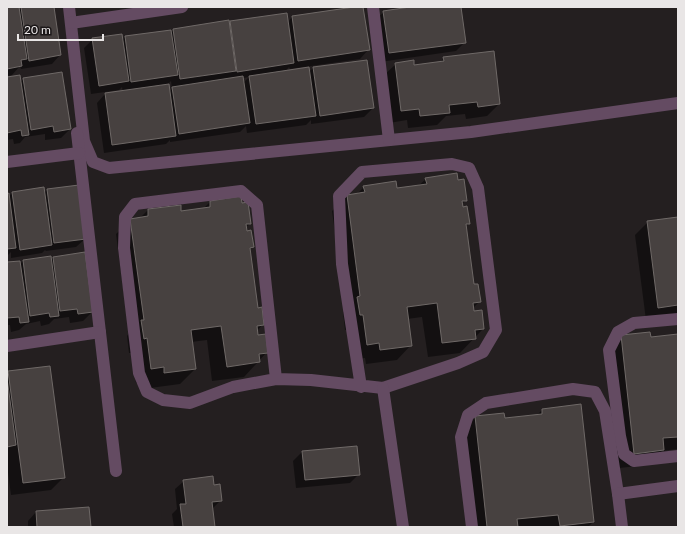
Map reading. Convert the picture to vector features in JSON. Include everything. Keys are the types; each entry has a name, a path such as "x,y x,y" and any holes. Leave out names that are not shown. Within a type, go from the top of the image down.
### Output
{"street":[{"path":"62,7 116,471"},
{"path":"69,7 84,141 93,162 109,168 471,132 678,103"},
{"path":"71,23 182,7"},
{"path":"373,7 388,140"},
{"path":"7,162 79,153"},
{"path":"276,379 257,205 242,191 135,204 125,217 124,248 139,373 147,392 163,400 190,403 233,387 276,379 312,380 361,387 383,388 458,363 483,352 496,330 478,188 469,168 452,164 362,172 339,196 342,264 361,387"},
{"path":"678,319 634,323 618,332 608,350 620,436 624,454 634,461 678,456"},
{"path":"7,346 100,332"},
{"path":"383,388 403,527"},
{"path":"472,527 460,437 468,415 486,403 573,389 595,392 605,411 622,527"},
{"path":"618,494 678,486"}],"building":[{"path":"7,7 19,7 27,59 21,60 22,66 7,69"},
{"path":"21,7 54,7 61,55 29,61"},
{"path":"363,7 370,50 298,61 292,16"},
{"path":"410,7 461,7 466,43 389,53 383,11"},
{"path":"287,13 294,63 237,72 230,21"},
{"path":"229,20 236,71 180,79 173,29"},
{"path":"171,30 178,75 131,82 125,36"},
{"path":"122,34 129,81 99,86 92,38"},
{"path":"494,51 500,104 478,107 477,102 449,105 450,113 420,116 419,109 401,111 395,63 414,60 414,65 444,61 443,57"},
{"path":"367,60 374,108 320,116 313,67"},
{"path":"309,67 316,116 256,124 249,76"},
{"path":"62,72 71,129 54,132 53,126 31,130 23,78"},
{"path":"20,75 29,135 22,136 21,130 7,133 7,77"},
{"path":"243,76 250,123 179,134 172,87"},
{"path":"169,84 176,136 112,145 105,93"},
{"path":"457,173 458,180 464,179 467,201 462,201 463,207 467,206 470,224 466,224 474,284 478,284 481,302 473,303 474,311 482,310 484,329 475,330 476,339 442,343 437,303 407,307 412,346 380,350 379,343 367,345 363,315 360,315 357,297 360,296 347,195 365,192 363,186 396,181 397,188 427,184 425,178"},
{"path":"79,185 86,239 54,243 47,189"},
{"path":"44,187 52,245 20,250 12,192"},
{"path":"9,193 16,248 7,249 7,194"},
{"path":"241,196 242,203 248,202 251,224 246,224 247,231 251,230 254,247 250,248 258,308 262,307 264,325 257,326 258,335 266,334 268,353 259,354 260,362 227,367 221,326 191,330 196,369 164,373 164,367 151,369 147,338 144,339 141,320 144,320 130,219 148,216 148,209 181,205 181,211 210,207 210,201"},
{"path":"678,217 678,305 658,308 647,221"},
{"path":"85,252 93,312 78,314 77,309 60,311 53,257"},
{"path":"51,256 59,316 50,317 49,313 30,316 23,260"},
{"path":"20,261 29,322 20,323 19,317 7,318 7,262"},
{"path":"650,332 651,337 678,334 678,437 663,438 664,450 634,454 621,335"},
{"path":"50,366 65,478 23,483 8,371"},
{"path":"7,378 16,445 7,447"},
{"path":"581,404 594,522 560,526 558,515 517,519 518,527 487,527 475,416 504,413 505,418 542,414 542,409"},
{"path":"357,446 360,475 305,480 302,451"},
{"path":"213,476 214,485 220,484 222,501 212,502 215,527 183,527 180,504 186,504 183,480"},
{"path":"89,507 91,527 37,527 36,511"}]}
